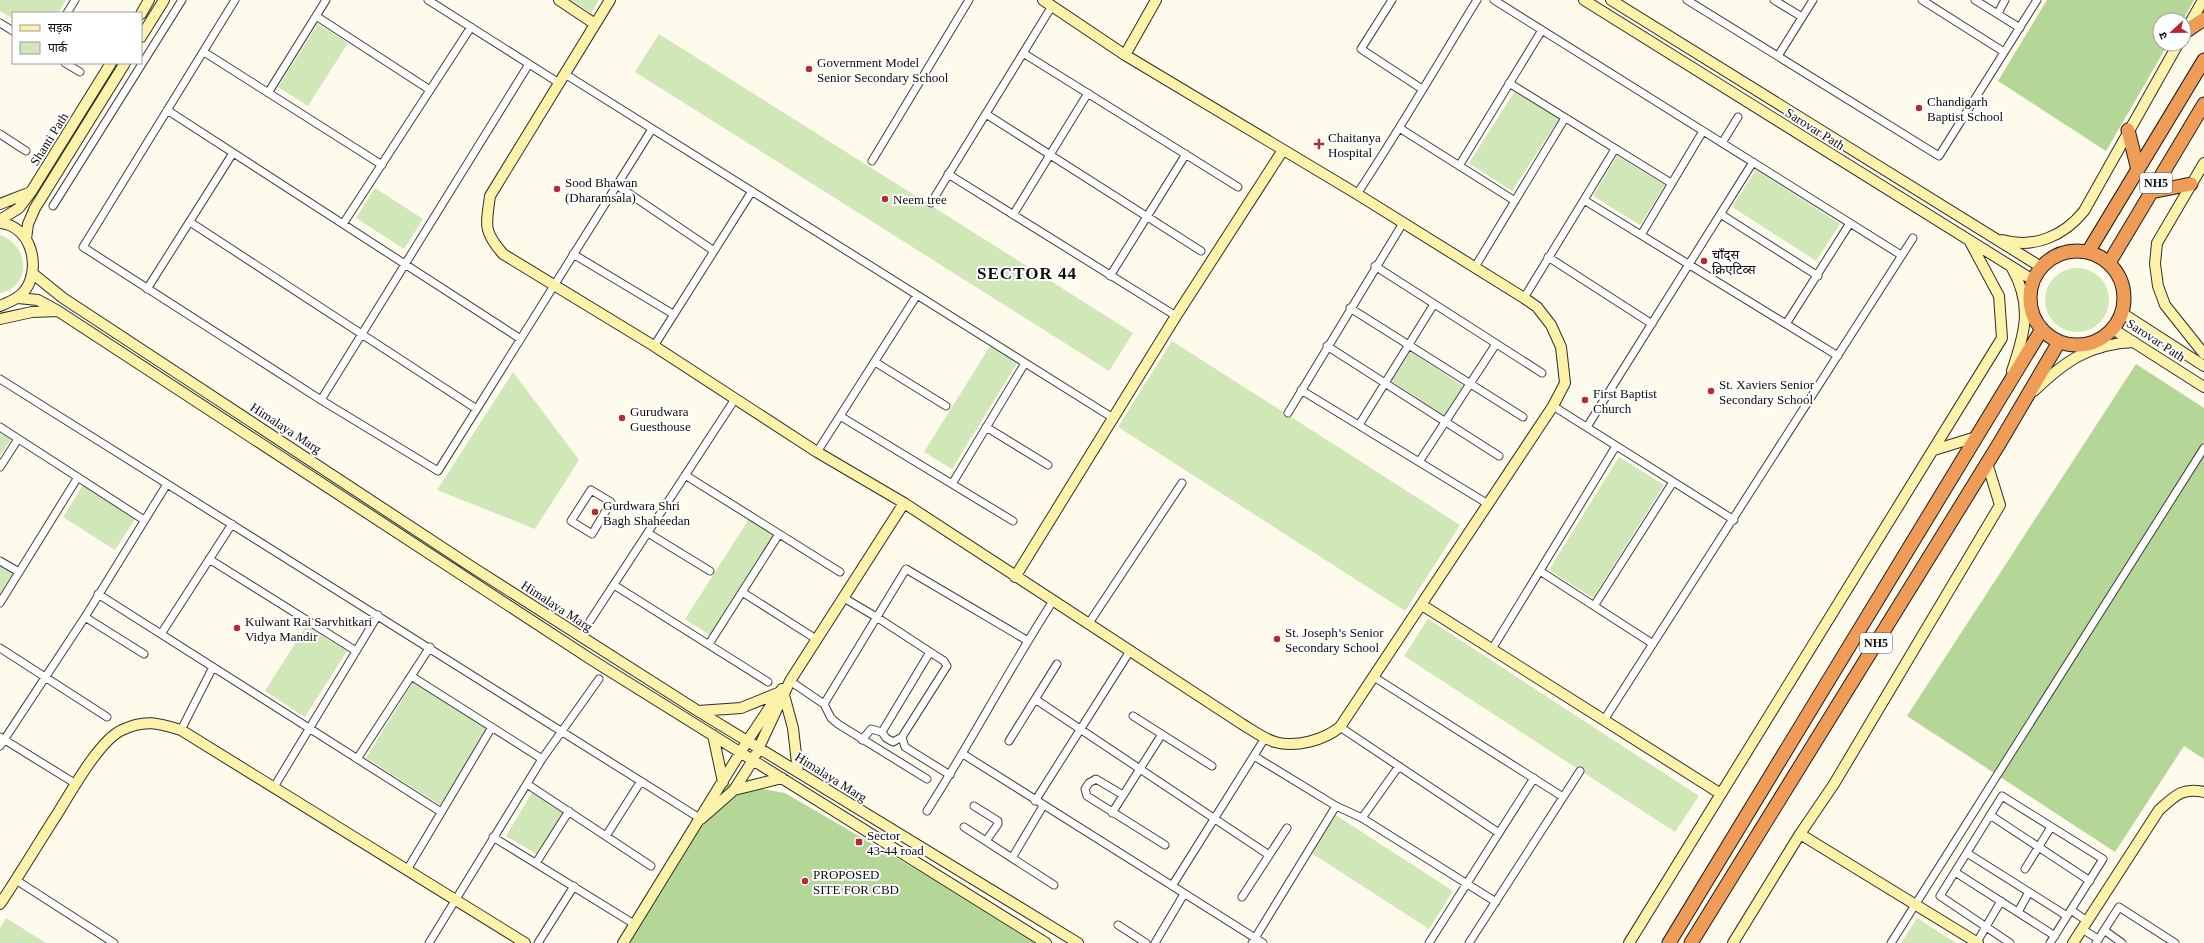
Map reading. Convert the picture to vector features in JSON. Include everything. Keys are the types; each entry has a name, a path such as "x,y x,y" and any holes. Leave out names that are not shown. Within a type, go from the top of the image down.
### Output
{"highway":[{"path":"2192,28 2204,20"},
{"name":"NH5","path":"2088,252 2204,60"},
{"name":"NH5","path":"2109,263 2204,104"},
{"path":"2128,130 2138,170"},
{"path":"2151,192 2191,184"},
{"path":"2066,252 2088,252 2099,256 2109,263 2118,273 2124,289 2122,314 2113,329 2100,339 2085,345 2059,342 2042,329 2036,321 2031,306 2030,291 2033,280 2041,267 2051,258 2066,252"},
{"name":"NH5","path":"1669,943 2042,329"},
{"name":"NH5","path":"1691,943 1987,463 2059,342"}],"street":[{"path":"68,12 75,0"},
{"path":"142,12 149,0"},
{"path":"142,35 164,0"},
{"path":"142,64 182,0"},
{"path":"235,0 83,247 321,400 438,471 475,408 618,186 652,129"},
{"path":"268,93 326,0"},
{"path":"428,0 559,82"},
{"path":"559,0 595,24"},
{"path":"610,0 490,196 486,223 490,238 503,254 654,346 817,452 904,503 1015,577 1089,623 1265,738 1275,742 1289,744 1310,742 1333,732 1340,727 1554,406 1565,383 1561,347 1551,325 1537,307 1357,194 1125,55 1047,3 1023,52 931,203"},
{"path":"872,160 969,0"},
{"path":"1125,55 1156,0"},
{"path":"1392,0 1361,49 1422,89"},
{"path":"1357,194 1401,129 1422,89 1477,0"},
{"path":"1494,0 1901,255"},
{"name":"Sarovar Path","path":"1584,0 2033,280"},
{"name":"Sarovar Path","path":"1611,0 2041,267"},
{"path":"1687,0 1939,156 2037,0"},
{"path":"1774,0 1802,17"},
{"path":"1778,56 1813,0"},
{"path":"1922,0 2004,52"},
{"path":"1975,0 1994,13 1998,12 2020,28"},
{"path":"1998,12 2005,0"},
{"path":"2192,20 2204,0"},
{"path":"316,16 430,90"},
{"path":"0,23 12,30"},
{"path":"343,224 470,27"},
{"path":"1459,166 1542,30"},
{"path":"204,52 382,165"},
{"path":"1023,52 1238,187"},
{"path":"1990,235 2012,242 2034,242 2052,237 2069,227 2084,211 2128,130 2173,52"},
{"path":"67,64 80,72"},
{"name":"Shanti Path","path":"0,220 19,208 32,192 110,64"},
{"path":"26,239 28,224 36,208 124,64"},
{"path":"53,206 142,64"},
{"path":"321,400 529,64"},
{"path":"565,74 1113,418"},
{"path":"1509,83 1671,183"},
{"path":"1013,215 1088,93"},
{"path":"167,110 519,338"},
{"path":"986,114 1201,252"},
{"path":"1722,143 1738,117"},
{"path":"1475,268 1565,118"},
{"path":"1401,129 1515,201"},
{"path":"1641,235 1703,131"},
{"path":"0,134 26,151"},
{"path":"1524,298 1615,149"},
{"path":"1015,577 1176,316 1283,150"},
{"path":"148,289 233,153"},
{"path":"1110,276 1186,154"},
{"path":"1587,427 1722,215 1753,162"},
{"path":"2204,163 2157,243 2155,270 2158,286 2165,305 2204,354"},
{"path":"948,174 1176,316"},
{"path":"618,186 714,251"},
{"path":"654,346 672,314 752,191"},
{"path":"0,204 32,192"},
{"path":"1584,200 1838,356"},
{"path":"1722,215 1818,276"},
{"path":"190,222 475,408"},
{"path":"1288,413 1375,266 1403,223"},
{"path":"1786,324 1818,276 1850,223"},
{"path":"0,224 12,227 26,239 32,254 32,273 26,290 18,298 0,306"},
{"path":"1604,720 1734,520 1913,238"},
{"path":"1629,943 2002,338 1998,296 1969,240"},
{"path":"573,254 672,314"},
{"path":"1548,257 1652,324"},
{"path":"1375,266 1542,374"},
{"path":"2006,388 2022,341 2026,320 2020,281 2012,267"},
{"name":"Himalaya Marg","path":"32,273 63,298 472,567 698,711 748,740 1078,943"},
{"path":"817,452 917,295"},
{"name":"Himalaya Marg","path":"18,298 38,300 58,311 592,660 1046,943"},
{"path":"1359,425 1434,304"},
{"path":"1350,308 1523,417"},
{"path":"0,319 32,312 58,311"},
{"path":"2122,314 2204,366"},
{"name":"Sarovar Path","path":"2113,329 2204,387"},
{"path":"2025,400 2055,370 2074,357 2108,345 2134,342"},
{"path":"1419,462 1496,344"},
{"path":"1327,346 1499,456"},
{"path":"875,362 946,406"},
{"path":"952,484 1025,363"},
{"path":"0,380 430,647 561,732 701,819"},
{"path":"1301,390 1488,504"},
{"path":"590,621 734,399"},
{"path":"1554,406 1734,520"},
{"path":"840,416 1013,521"},
{"path":"0,427 144,520"},
{"path":"986,427 1048,465"},
{"path":"1934,450 1976,437"},
{"path":"0,466 18,439"},
{"path":"1492,650 1616,446"},
{"path":"1891,943 2204,448"},
{"path":"1733,943 1800,834 1834,784 2000,505 1987,463"},
{"path":"685,475 840,572"},
{"path":"0,603 78,477"},
{"path":"1594,606 1673,482"},
{"path":"1089,623 1182,483"},
{"path":"76,784 1,741 85,617 167,484"},
{"path":"591,490 611,502 592,534 571,521 591,490"},
{"path":"623,943 701,819 748,740 790,681 904,503"},
{"path":"161,634 232,524"},
{"path":"648,533 710,571"},
{"path":"709,644 779,534"},
{"path":"209,559 356,651"},
{"path":"0,561 19,572"},
{"path":"824,704 878,618 906,569 1028,641"},
{"path":"1540,571 1653,644"},
{"path":"614,584 768,682"},
{"path":"742,592 816,639"},
{"path":"98,594 441,812"},
{"path":"844,598 878,618 944,661 947,666 902,737 893,742 886,738 882,732 871,729 862,740"},
{"path":"927,811 963,754 1028,641 1053,601"},
{"path":"1422,605 1721,794"},
{"path":"274,787 378,615"},
{"path":"85,617 144,654"},
{"path":"357,759 430,647"},
{"path":"0,648 107,717"},
{"path":"1035,801 1082,730 1130,651"},
{"path":"882,732 930,652"},
{"path":"1009,741 1057,664"},
{"path":"180,730 213,667"},
{"path":"411,676 542,759"},
{"path":"1374,677 1563,797"},
{"path":"429,943 542,759 599,679"},
{"path":"790,681 824,704 831,718 862,740 927,779"},
{"path":"698,711 741,708 781,694"},
{"path":"701,819 734,790 752,760 781,694"},
{"path":"781,694 793,728 798,772"},
{"path":"1035,699 1270,855"},
{"path":"1133,716 1212,766"},
{"path":"0,904 76,784 105,742 121,730 135,725 155,722 180,730 525,943"},
{"path":"407,870 492,727"},
{"path":"1340,727 1499,834"},
{"path":"1112,813 1162,734"},
{"path":"713,735 723,782"},
{"path":"902,737 905,747 950,775"},
{"path":"1172,886 1265,738"},
{"path":"963,754 1035,801 1172,886 1254,941 1263,943"},
{"path":"1254,756 1336,806 1362,818 1496,902"},
{"path":"1362,818 1399,766"},
{"path":"1469,943 1580,771"},
{"path":"734,790 782,778"},
{"path":"1429,943 1534,778"},
{"path":"1123,795 1096,779 1089,783 1085,789 1087,796 1164,845"},
{"path":"606,836 641,781"},
{"path":"527,784 651,866"},
{"path":"2073,943 2159,810 2175,796 2190,789 2204,792"},
{"path":"2010,943 1940,896 2002,796 2103,859 2050,943"},
{"path":"974,806 998,821 998,824 986,841"},
{"path":"1012,858 1043,806"},
{"path":"1254,941 1336,806"},
{"path":"536,863 568,811"},
{"path":"1990,814 2090,880"},
{"path":"964,827 1054,886"},
{"path":"2025,869 2051,827"},
{"path":"1242,897 1287,828"},
{"path":"1800,834 1916,903 1977,943 2001,902"},
{"path":"493,837 634,924"},
{"path":"1967,853 2029,892 2069,913 2084,925 2097,941 2119,907 2175,943"},
{"path":"1955,872 2055,936"},
{"path":"16,880 114,943"},
{"path":"538,943 574,886"},
{"path":"2018,912 2029,892"},
{"path":"1155,943 1184,894"},
{"path":"1118,924 1146,943"},
{"path":"2104,930 2122,943"}],"green space":[{"path":"0,0 66,0 59,12 12,12 12,18 0,11"},
{"path":"571,0 599,0 591,13"},
{"path":"2047,0 2194,0 2187,12 2152,12 2152,52 2163,52 2106,151 1998,81"},
{"path":"318,24 348,43 308,106 278,87"},
{"path":"659,34 1133,333 1109,371 635,72"},
{"path":"1515,91 1559,119 1512,191 1469,163"},
{"path":"1617,156 1665,185 1640,225 1593,196"},
{"path":"1756,170 1840,224 1816,261 1732,207"},
{"path":"375,188 423,219 404,249 356,218"},
{"path":"0,235 10,240 17,247 23,265 22,274 18,282 11,289 0,293"},
{"path":"2071,268 2083,268 2100,277 2107,288 2109,300 2107,312 2100,323 2083,332 2071,332 2059,327 2050,318 2045,306 2045,294 2050,282 2059,273"},
{"path":"1172,341 1460,525 1405,611 1118,427"},
{"path":"990,346 1017,363 952,469 924,452"},
{"path":"1410,351 1463,386 1444,416 1391,381"},
{"path":"2136,364 2204,408 2204,759 2184,746 2115,852 1907,716"},
{"path":"513,372 579,460 535,529 437,490"},
{"path":"0,432 11,439 0,456"},
{"path":"1619,457 1664,485 1593,598 1549,570"},
{"path":"83,485 135,519 115,550 63,517"},
{"path":"749,519 774,535 710,635 685,619"},
{"path":"0,565 14,574 0,596"},
{"path":"1428,619 1699,796 1675,832 1404,656"},
{"path":"306,626 347,651 305,717 265,691"},
{"path":"413,682 488,730 440,805 366,758"},
{"name":"PROPOSED SITE FOR CBD","path":"726,783 785,793 1043,943 623,943"},
{"path":"533,791 565,810 538,855 506,836"},
{"path":"1334,814 1453,891 1429,929 1310,852"},
{"path":"6,918 46,943 0,943 0,928"},
{"path":"1917,918 1956,943 1901,943"}],"place":[{"name":"Government Model Senior Secondary School","path":"809,69"},
{"name":"Chandigarh Baptist School","path":"1919,108"},
{"name":"Chaitanya Hospital","path":"1319,144"},
{"name":"Sood Bhawan (Dharamsala)","path":"557,189"},
{"name":"Neem tree","path":"885,199"},
{"name":"चाँद्स क्रिएटिव्स","path":"1704,261"},
{"name":"St. Xaviers Senior Secondary School","path":"1711,391"},
{"name":"First Baptist Church","path":"1585,400"},
{"name":"Gurudwara Guesthouse","path":"622,418"},
{"name":"Gurdwara Shri Bagh Shaheedan","path":"595,512"},
{"name":"Kulwant Rai Sarvhitkari Vidya Mandir","path":"237,628"},
{"name":"St. Joseph’s Senior Secondary School","path":"1277,639"},
{"name":"Sector 43-44 road","path":"859,842"},
{"name":"PROPOSED SITE FOR CBD","path":"805,881"}],"district":[{"name":"SECTOR 44","path":"1027,273"}]}
